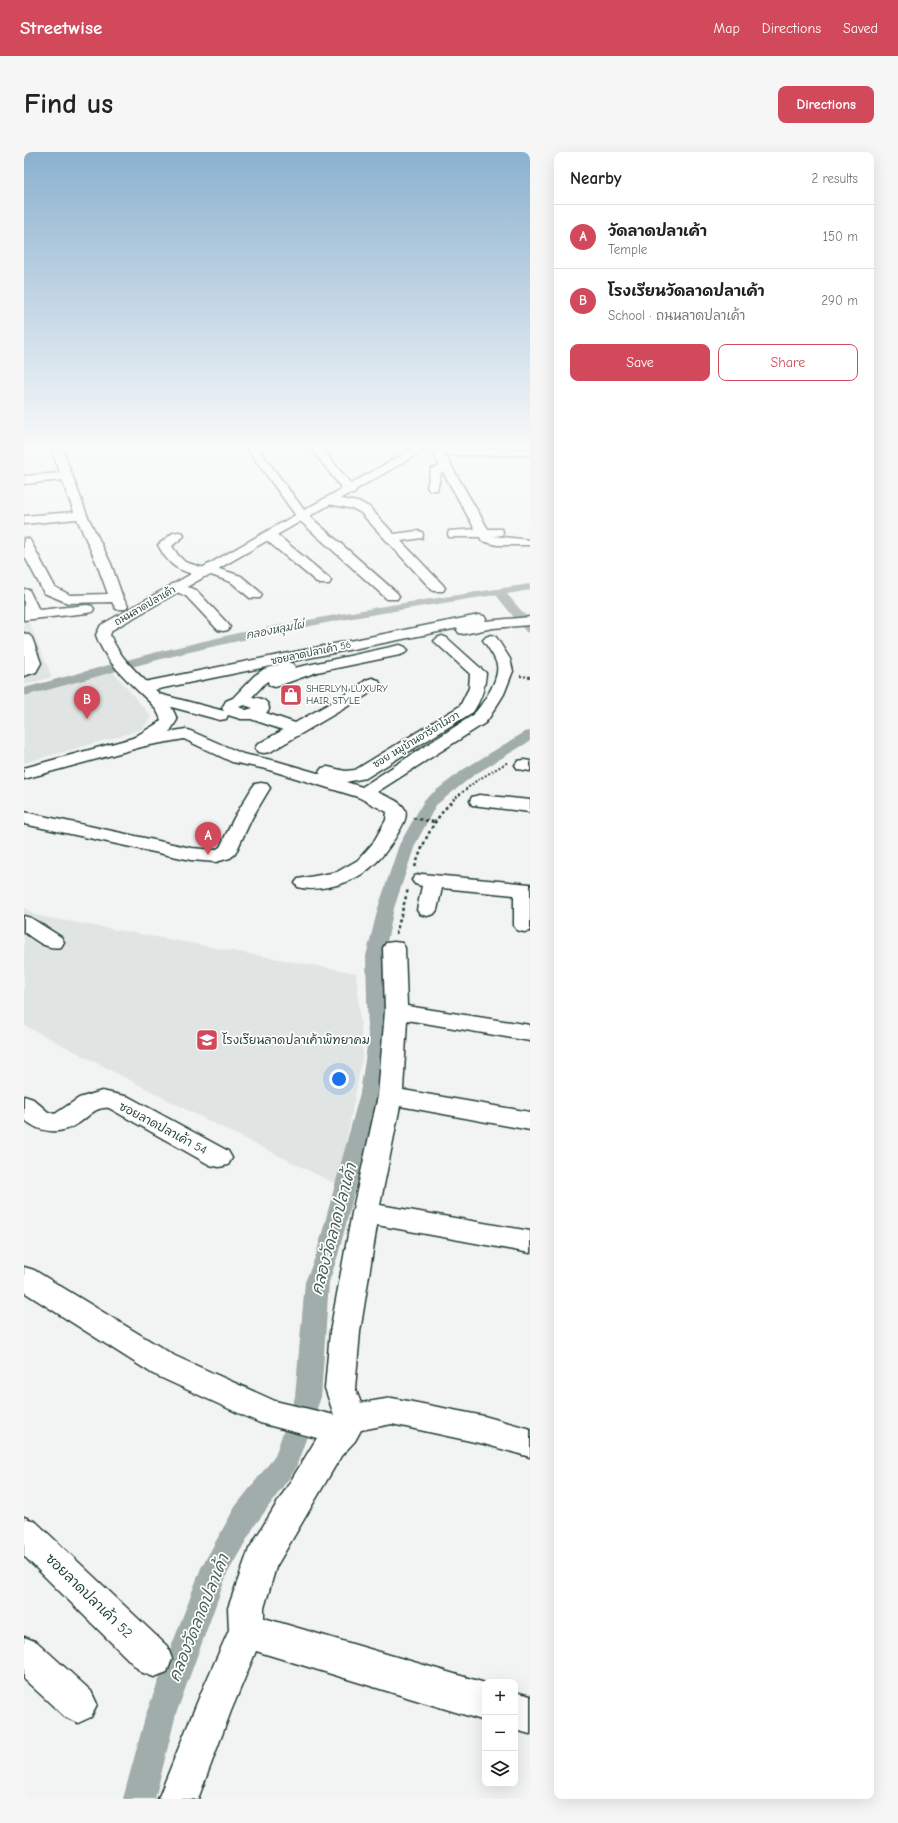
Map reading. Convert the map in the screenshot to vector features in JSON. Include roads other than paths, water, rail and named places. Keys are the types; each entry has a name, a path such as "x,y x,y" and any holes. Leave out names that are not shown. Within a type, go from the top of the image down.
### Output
{"street":[{"path":"86,525 104,564 118,602"},
{"name":"ถนนลาดปลาเค้า","path":"154,698 122,664 105,642 103,631 126,615 289,525"},
{"path":"312,525 392,596"},
{"path":"378,525 438,588"},
{"path":"480,525 484,532"},
{"path":"454,534 484,532 524,536"},
{"path":"391,538 417,535"},
{"path":"178,536 166,545 174,561 181,566 208,571 236,579 255,595"},
{"path":"270,536 324,581"},
{"path":"24,542 48,589 68,599 146,604"},
{"path":"177,587 191,593 223,627"},
{"path":"24,593 29,615 118,602"},
{"name":"ซอยลาดปลาเค้า 56","path":"154,698 479,619"},
{"path":"241,710 260,679 270,672 530,621"},
{"path":"507,625 530,626"},
{"name":"ซอย หมูบ้านอารียาโมวา","path":"305,764 344,776 360,774 467,709 478,688 478,673 434,643 507,625"},
{"path":"24,638 33,663 30,669 24,671"},
{"path":"364,793 479,719 486,712 505,674 505,665 491,640"},
{"path":"24,774 139,742 241,710 278,679 292,674 412,648"},
{"path":"264,748 361,692 372,683"},
{"path":"154,698 241,710 248,721 291,732"},
{"path":"154,698 176,712 186,728 238,758 270,765 364,793 396,809 397,818 381,847 367,862 344,878 325,883 305,883"},
{"path":"139,742 167,723 169,720 154,698"},
{"path":"24,818 192,854 216,856 223,854 228,850 243,818 261,788"},
{"path":"479,801 530,806"},
{"path":"427,910 420,879 527,890 524,926"},
{"path":"24,922 53,942"},
{"path":"178,1799 214,1706 247,1631 246,1608 261,1561 342,1425 340,1388 344,1332 365,1213 390,1096 396,1011 394,948"},
{"path":"396,1011 530,1032"},
{"path":"390,1096 530,1121"},
{"name":"ซอยลาดปลาเค้า 54","path":"24,1105 44,1122 50,1124 64,1120 95,1100 109,1099 219,1158"},
{"path":"365,1213 530,1242"},
{"path":"24,1278 164,1365 271,1413 342,1425 392,1411 484,1430 530,1443"},
{"name":"ซอยลาดปลาเค้า 52","path":"24,1533 154,1659"},
{"path":"247,1631 482,1701"},
{"path":"24,1655 78,1704"},
{"path":"518,1712 530,1715"}],"waterway":[{"name":"คลองหลุมไผ่","path":"499,592 530,587"},
{"name":"คลองหลุมไผ่","path":"24,692 157,656 238,637 384,610 499,592"},
{"name":"คลองวัดลาดปลาเค้า","path":"499,592 530,629"},
{"name":"คลองวัดลาดปลาเค้า","path":"139,1799 161,1714 215,1568 245,1516 286,1462 308,1397 317,1282 327,1255 370,1093 378,1040 375,956 386,908 407,845 430,802 469,772 530,735"}],"place":[{"name":"SHERLYN LUXURY HAIR STYLE","path":"291,695"},
{"name":"โรงเรียนวัดลาดปลาเค้า","path":"87,719"},
{"name":"วัดลาดปลาเค้า","path":"208,855"},
{"name":"โรงเรียนลาดปลาเค้าพิทยาคม","path":"207,1040"}]}
